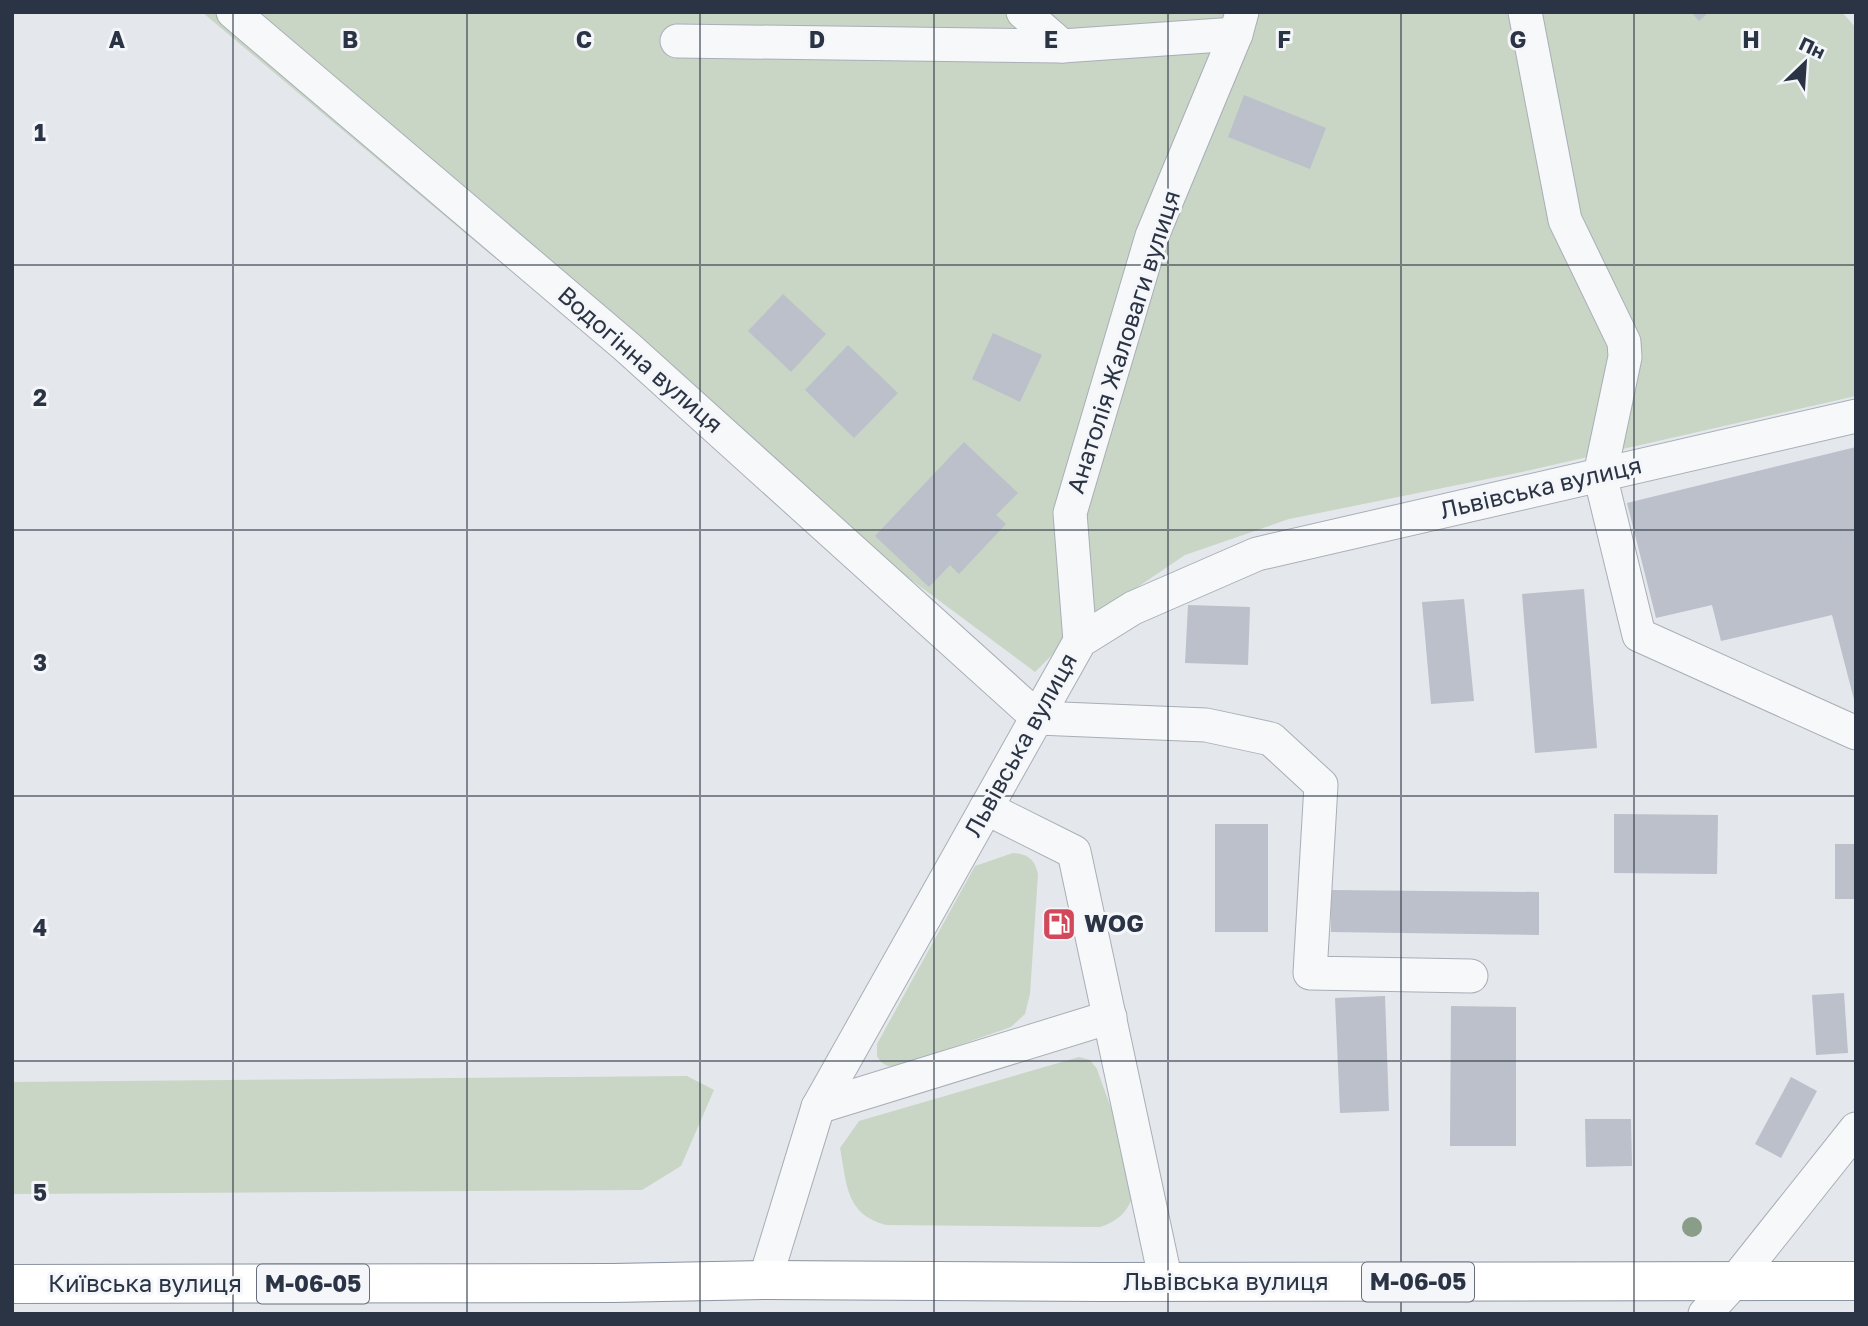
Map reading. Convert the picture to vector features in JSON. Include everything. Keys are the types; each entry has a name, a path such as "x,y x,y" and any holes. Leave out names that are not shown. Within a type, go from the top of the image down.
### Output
{"highway":[{"name":"Львівська вулиця","path":"614,1283 765,1280 1856,1281"},
{"name":"Київська вулиця","path":"12,1284 614,1283"}],"street":[{"name":"Водогінна вулиця","path":"233,12 627,347 1038,718"},
{"path":"1023,12 1062,46"},
{"path":"1525,12 1565,220 1624,342 1625,357 1600,475 1639,635 1856,733"},
{"path":"677,41 1062,46 1239,23"},
{"name":"Анатолія Жаловаги вулиця","path":"1080,641 1070,513 1152,236 1239,23"},
{"name":"Львівська вулиця","path":"765,1280 818,1107 1080,641 1133,608 1257,554 1856,416"},
{"path":"1038,718 1206,725 1271,738 1321,785 1310,973 1471,976"},
{"path":"986,808 1074,852 1166,1282"},
{"path":"818,1107 1110,1017"},
{"path":"1705,1314 1735,1281 1856,1129"}],"green space":[{"path":"202,12 1842,12 1856,28 1856,396 1522,472 1289,519 1185,555 1083,624 1035,672 816,509 490,254"},
{"path":"1013,853 1030,859 1038,874 1030,994 1025,1014 1011,1027 899,1066 884,1064 877,1056 877,1044 975,866"},
{"path":"1079,1057 1090,1060 1097,1069 1131,1170 1133,1194 1125,1211 1116,1219 1100,1227 886,1225 862,1213 855,1205 847,1185 840,1148 859,1121"},
{"path":"687,1076 714,1090 681,1166 642,1190 12,1194 12,1082"}],"building":[{"path":"1691,12 1709,12 1699,21"},
{"path":"1244,95 1326,128 1310,169 1228,137"},
{"path":"783,294 826,334 791,372 748,331"},
{"path":"993,333 1042,355 1020,402 972,379"},
{"path":"848,345 898,393 854,438 805,390"},
{"path":"964,442 1018,493 996,515 1006,524 959,574 950,565 929,587 875,536"},
{"path":"1856,447 1856,707 1832,615 1721,641 1712,605 1656,618 1627,503"},
{"path":"1584,589 1597,748 1535,753 1522,594"},
{"path":"1464,599 1474,701 1431,704 1422,602"},
{"path":"1188,605 1250,607 1248,665 1185,663"},
{"path":"1614,814 1718,815 1717,874 1614,873"},
{"path":"1215,824 1268,824 1268,932 1215,932"},
{"path":"1835,844 1856,844 1856,899 1835,899"},
{"path":"1331,890 1539,892 1539,935 1331,932"},
{"path":"1844,993 1848,1053 1816,1055 1812,995"},
{"path":"1385,996 1389,1111 1340,1113 1335,998"},
{"path":"1451,1006 1516,1007 1516,1146 1450,1146"},
{"path":"1791,1077 1817,1091 1781,1158 1755,1144"},
{"path":"1585,1119 1631,1119 1632,1166 1586,1167"}],"place":[{"name":"WOG","path":"1059,924"}]}
